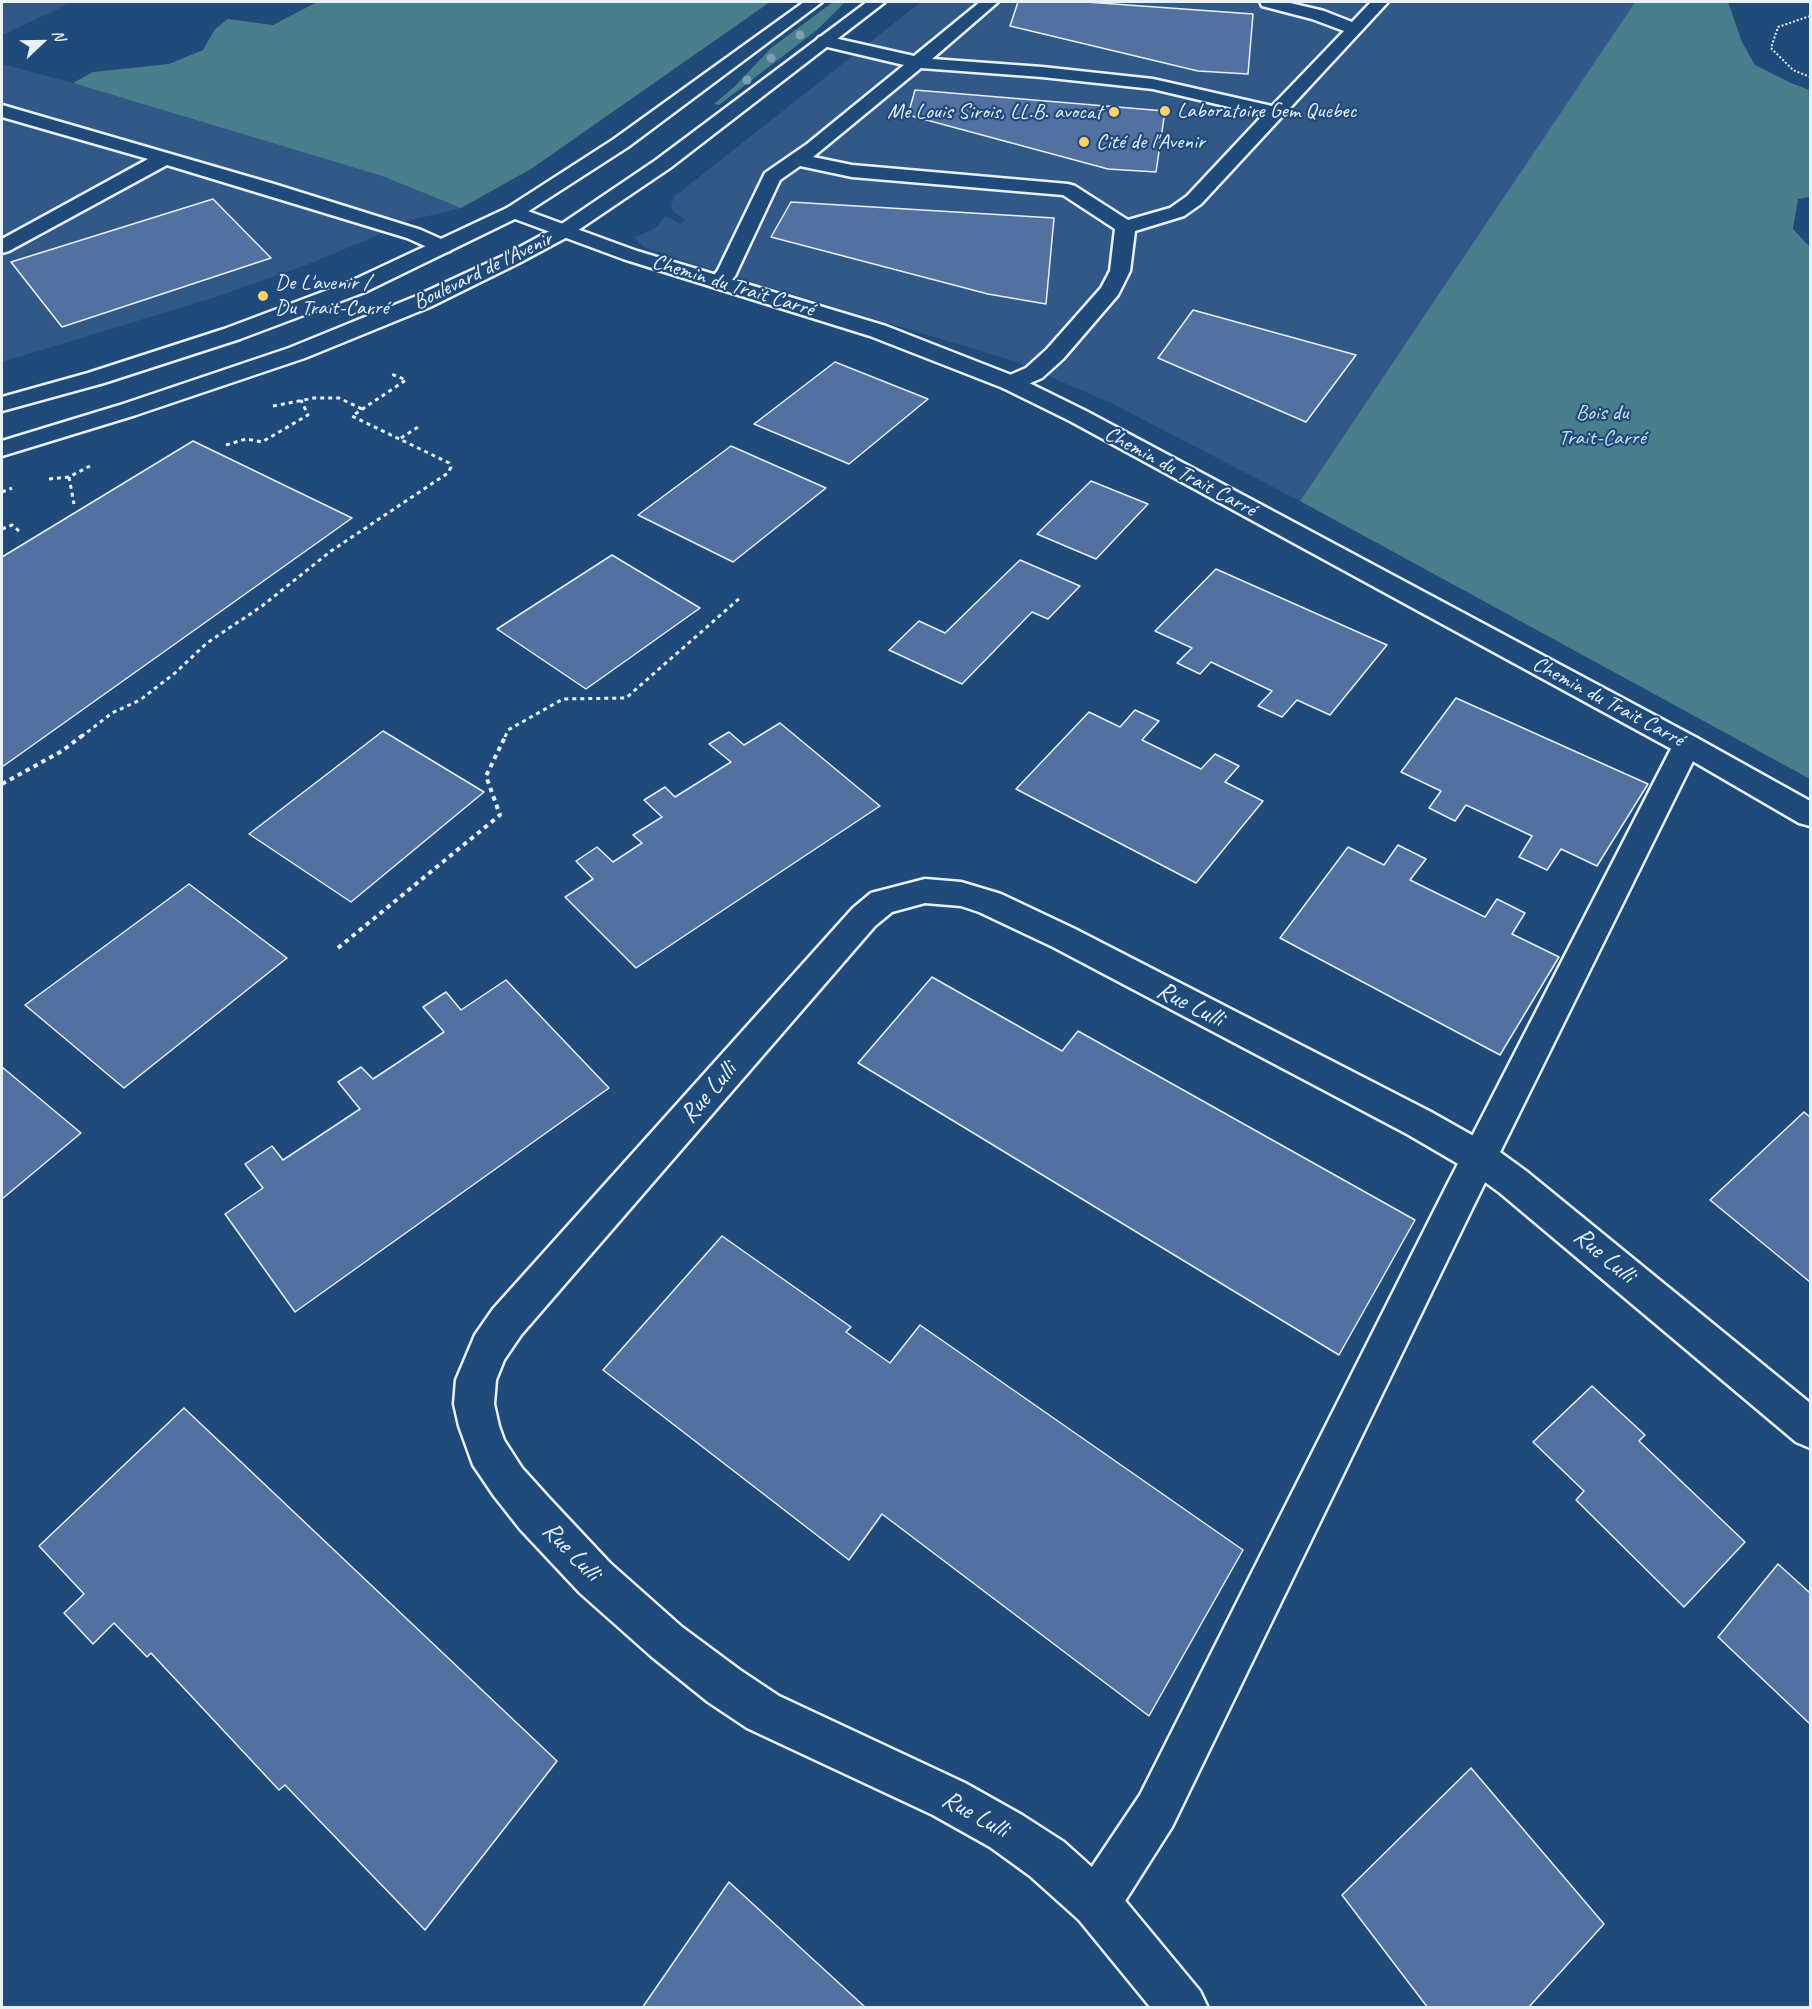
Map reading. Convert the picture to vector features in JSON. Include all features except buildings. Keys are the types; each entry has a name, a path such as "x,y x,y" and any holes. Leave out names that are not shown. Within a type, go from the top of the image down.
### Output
{"street":[{"name":"Boulevard de l'Avenir","path":"2,404 96,378 232,334 357,287 514,212 621,143 814,2"},
{"name":"Boulevard de l'Avenir","path":"2,448 247,371 366,326 443,293 564,231 663,164 877,2"},
{"path":"720,282 732,265 772,177 797,160 990,2"},
{"path":"1268,2 1318,15 1355,29"},
{"path":"1125,227 1185,208 1380,2"},
{"path":"825,41 915,62 1153,84 1277,112"},
{"path":"2,111 414,234 443,247"},
{"path":"2,247 165,158"},
{"path":"797,160 852,171 1068,190 1125,227"},
{"name":"Chemin du Trait Carré","path":"514,212 630,255 878,331 1011,383 1078,416 1688,745 1810,815"},
{"path":"1011,383 1034,373 1055,354 1110,290 1120,271 1125,227"},
{"path":"1096,1903 1156,1811 1688,745"},
{"name":"Rue Lulli","path":"1183,2007 1096,1903 1047,1859 1006,1831 948,1799 764,1712 734,1693 667,1642 595,1578 535,1514 508,1482 487,1451 474,1404 476,1380 489,1348 507,1322 864,916 882,902 925,891 961,894 990,903 1065,938 1419,1123 1480,1158 1558,1218 1810,1428"}],"path":[{"path":"1810,16 1778,27 1771,48 1793,70 1810,77"},
{"path":"2,784 62,751 112,713 140,700 175,673 207,643 262,606 331,551 448,473 451,467 449,463 352,416 406,380 389,373"},
{"path":"269,408 301,400 339,398 362,409"},
{"path":"226,445 246,439 262,442 308,415 301,400"},
{"path":"400,439 418,428"},
{"path":"43,480 69,477 96,464"},
{"path":"69,477 74,504"},
{"path":"2,492 21,486"},
{"path":"2,529 12,525 19,531"},
{"path":"338,948 500,815 486,776 508,730 563,699 626,698 741,597"}],"shaded area":[{"path":"2,2 73,2 2,35"},
{"path":"921,2 1635,2 1300,501 1113,404 1017,362 696,265 644,247 634,238 656,228 665,216 681,224 685,219 673,212 671,205 675,196"},
{"path":"2,64 73,83 382,176 461,208 404,222 306,265 216,297 2,362"}],"green space":[{"path":"317,2 770,2 531,169 461,208 382,176 73,83 93,72 169,64 203,50 215,29 228,19 273,25"},
{"path":"833,2 845,2 817,30 719,105 714,104 735,86 771,48"},
{"name":"Bois du Trait-Carré","path":"1635,2 1728,2 1742,42 1755,65 1810,90 1810,197 1798,199 1793,229 1810,247 1810,779 1300,501"}],"place":[{"name":"Laboratoire Gem Quebec","path":"1165,111"},
{"name":"Me Louis Sirois, LL.B. avocat","path":"1114,112"},
{"name":"Cité de l'Avenir","path":"1084,142"},
{"name":"De L'avenir / Du Trait-Carré","path":"263,296"}]}
